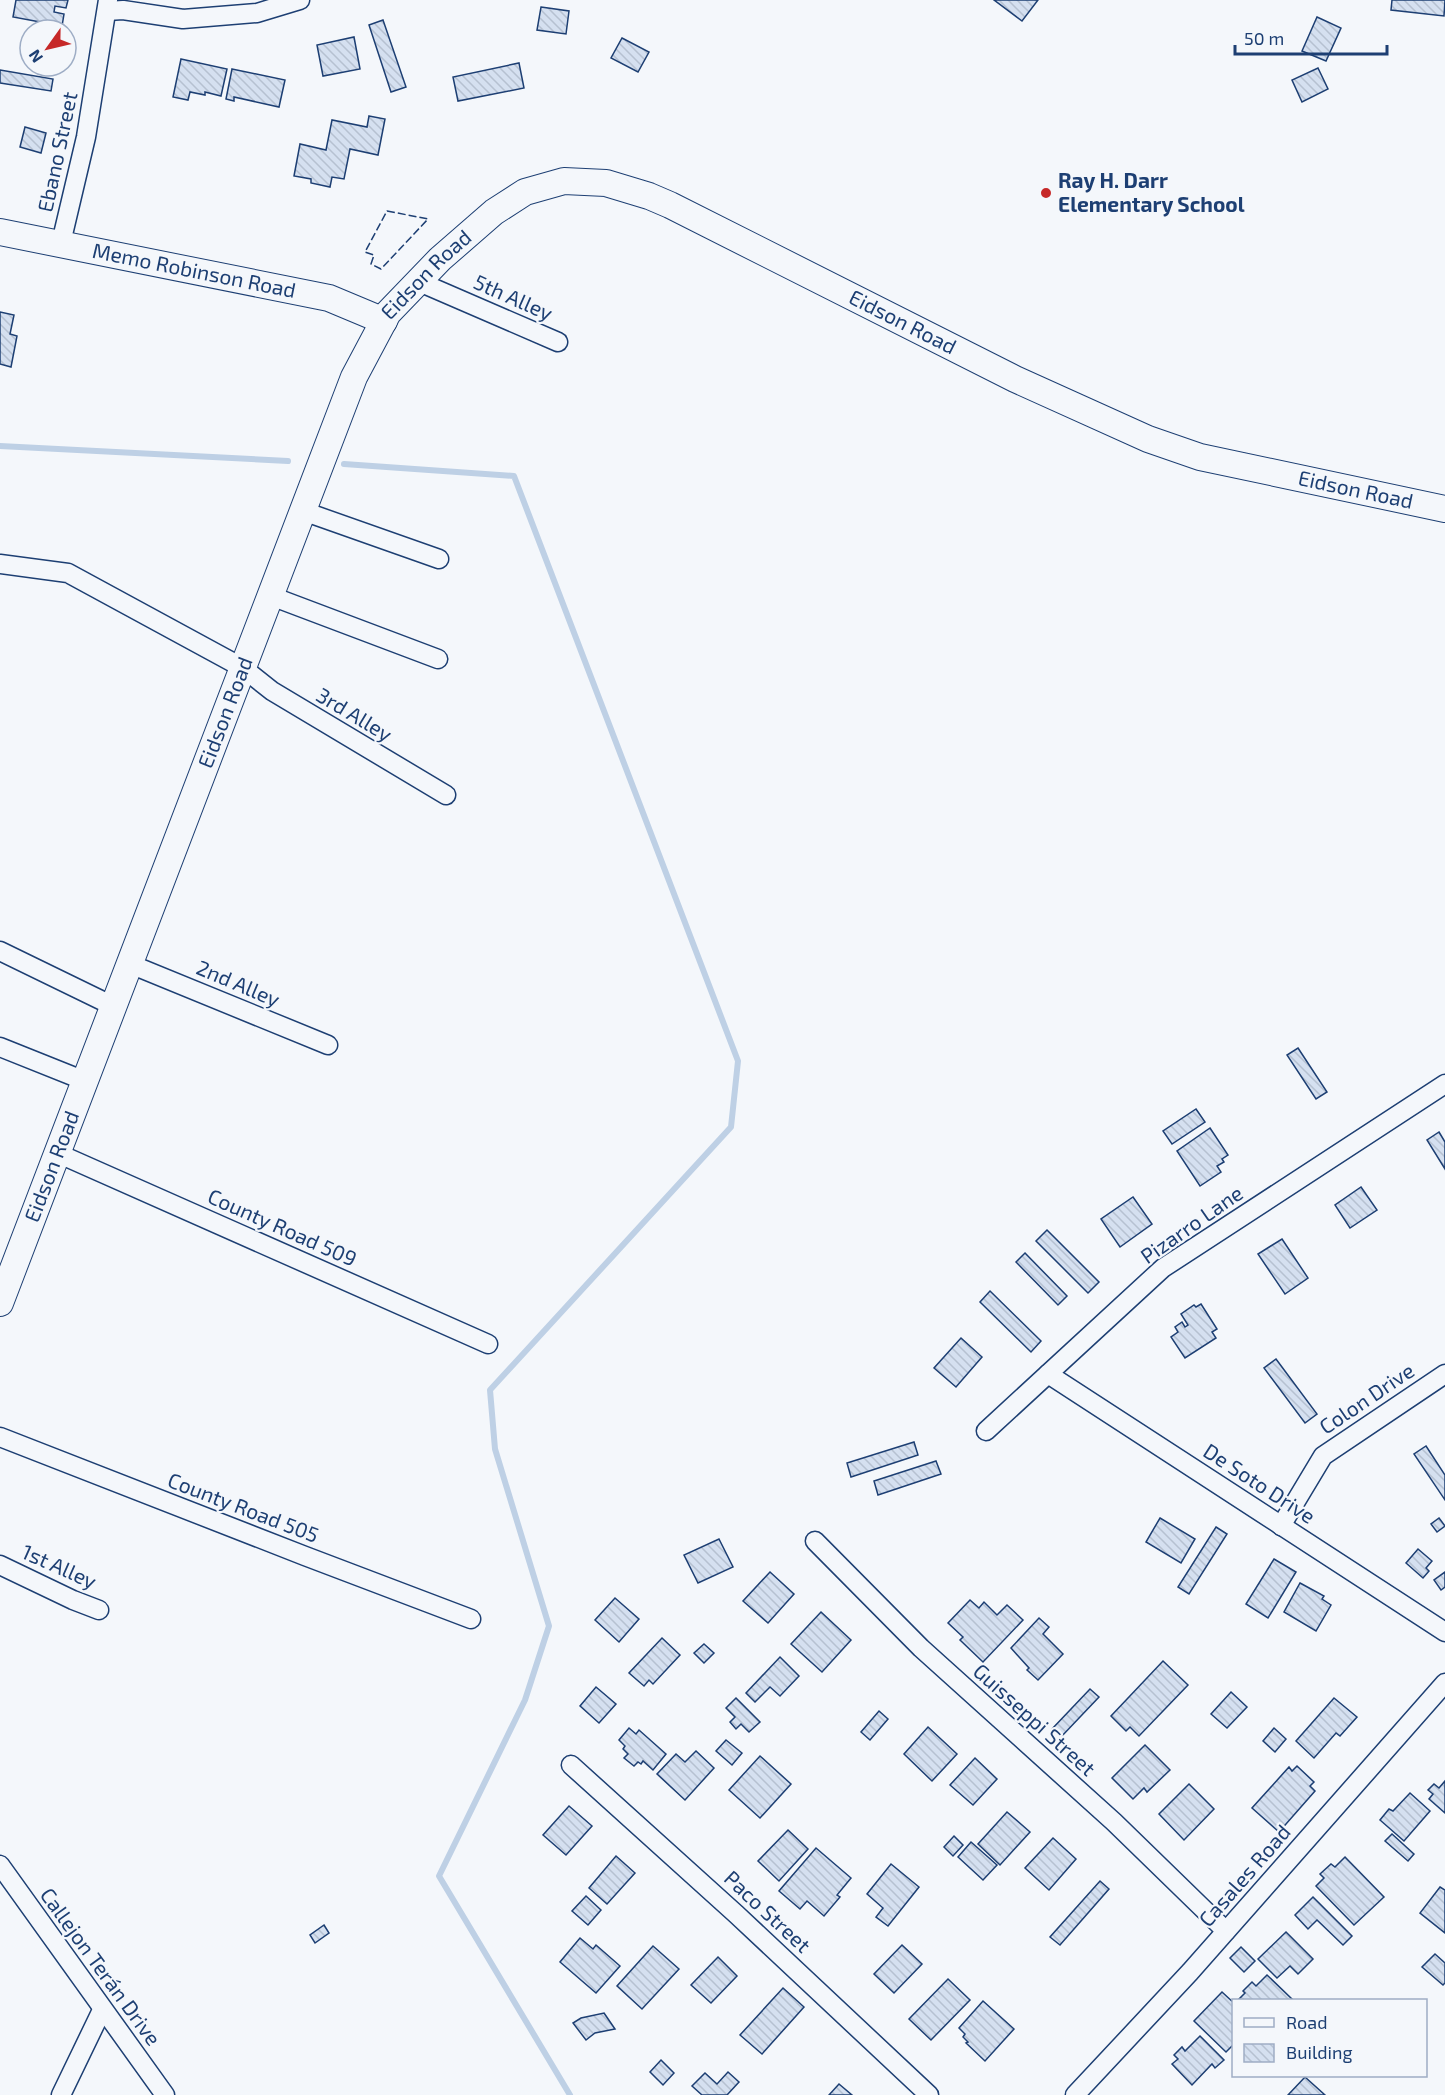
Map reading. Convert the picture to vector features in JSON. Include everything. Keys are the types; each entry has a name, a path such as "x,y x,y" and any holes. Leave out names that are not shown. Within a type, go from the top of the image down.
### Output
{"street":[{"path":"107,5 123,10 183,19 257,13 300,0"},
{"name":"Ebano Street","path":"61,243 86,136 107,5"},
{"name":"Eidson Road","path":"0,1303 354,377 388,313 417,281 494,212 525,192 564,181 606,183 649,196 1015,379 1148,439 1200,457 1445,509"},
{"name":"Memo Robinson Road","path":"0,232 329,298 384,321"},
{"name":"5th Alley","path":"417,281 558,342"},
{"path":"303,511 439,559"},
{"name":"3rd Alley","path":"0,564 68,573 243,668 281,697 446,795"},
{"path":"271,596 438,659"},
{"path":"0,951 113,1006"},
{"name":"2nd Alley","path":"130,964 328,1045"},
{"path":"0,1047 85,1081"},
{"name":"Pizarro Lane","path":"986,1431 1163,1268 1445,1084"},
{"name":"County Road 509","path":"57,1153 488,1344"},
{"name":"De Soto Drive","path":"1048,1374 1445,1632"},
{"name":"Colon Drive","path":"1281,1526 1323,1456 1445,1374"},
{"name":"County Road 505","path":"0,1437 304,1557 471,1619"},
{"name":"Guisseppi Street","path":"815,1540 921,1648 1114,1822 1227,1931"},
{"name":"1st Alley","path":"0,1565 99,1610"},
{"name":"Casales Road","path":"1075,2095 1227,1931 1445,1683"},
{"name":"Paco Street","path":"571,1765 736,1914 930,2095"},
{"name":"Callejon Terán Drive","path":"0,1865 165,2095"},
{"path":"61,2095 102,2010"}],"building":[{"path":"16,0 68,0 66,8 55,6 54,12 64,14 63,18 13,17"},
{"path":"994,0 1038,0 1022,21"},
{"path":"1392,0 1445,0 1444,16 1391,10"},
{"path":"541,7 569,11 566,34 537,30"},
{"path":"1317,17 1341,28 1326,61 1302,51"},
{"path":"383,20 406,87 391,92 369,25"},
{"path":"354,37 360,69 323,76 317,45"},
{"path":"622,38 649,52 638,72 611,58"},
{"path":"181,59 227,69 221,96 205,92 205,95 190,92 188,100 173,97"},
{"path":"519,63 524,88 458,101 453,77"},
{"path":"1318,68 1328,89 1302,102 1292,80"},
{"path":"232,69 285,80 279,107 234,97 234,101 226,99"},
{"path":"0,70 18,73 18,78 53,79 51,91 0,83"},
{"path":"369,116 385,119 378,155 350,149 344,179 332,177 330,187 311,183 311,179 294,176 300,144 326,150 332,120 367,127"},
{"path":"25,127 46,133 41,153 20,147"},
{"path":"0,312 14,315 10,334 17,336 11,367 0,364"},
{"path":"1298,1048 1327,1092 1316,1099 1287,1055"},
{"path":"1196,1109 1205,1122 1172,1144 1163,1131"},
{"path":"1210,1128 1228,1155 1222,1159 1224,1162 1217,1166 1221,1172 1200,1186 1177,1151"},
{"path":"1439,1132 1445,1142 1445,1169 1427,1140"},
{"path":"1361,1187 1377,1210 1350,1228 1335,1205"},
{"path":"1133,1197 1152,1224 1120,1247 1101,1219"},
{"path":"1047,1230 1099,1282 1088,1293 1036,1241"},
{"path":"1282,1239 1308,1278 1285,1294 1258,1254"},
{"path":"1025,1253 1067,1296 1058,1305 1016,1262"},
{"path":"990,1291 1041,1341 1031,1352 980,1302"},
{"path":"1201,1304 1217,1329 1212,1332 1216,1338 1185,1358 1171,1337 1178,1332 1175,1327 1182,1322 1185,1327 1188,1325 1181,1314 1194,1305 1196,1307"},
{"path":"961,1338 982,1357 956,1387 934,1368"},
{"path":"1276,1359 1317,1414 1305,1423 1264,1368"},
{"path":"914,1442 918,1455 851,1477 847,1463"},
{"path":"1426,1446 1445,1475 1445,1500 1414,1454"},
{"path":"936,1461 941,1474 878,1495 874,1481"},
{"path":"1160,1518 1195,1539 1181,1563 1146,1542"},
{"path":"1439,1518 1445,1526 1437,1532 1431,1524"},
{"path":"1216,1527 1227,1534 1189,1594 1178,1587"},
{"path":"719,1539 733,1567 698,1583 684,1555"},
{"path":"1418,1549 1432,1561 1426,1568 1429,1571 1423,1578 1406,1563"},
{"path":"1274,1559 1296,1572 1268,1618 1246,1604"},
{"path":"770,1572 794,1594 768,1623 743,1601"},
{"path":"1445,1572 1445,1587 1441,1590 1434,1580"},
{"path":"1300,1583 1324,1596 1322,1599 1331,1605 1316,1631 1284,1612"},
{"path":"615,1598 639,1619 619,1642 595,1620"},
{"path":"970,1600 979,1608 984,1602 997,1615 1007,1605 1023,1620 983,1662 960,1640 963,1637 948,1623"},
{"path":"821,1612 851,1640 822,1672 791,1644"},
{"path":"1039,1618 1049,1627 1043,1634 1063,1654 1038,1680 1027,1670 1029,1668 1011,1648"},
{"path":"662,1638 680,1655 653,1684 649,1680 644,1686 629,1673"},
{"path":"704,1644 714,1653 704,1663 694,1653"},
{"path":"780,1657 799,1676 780,1696 770,1687 755,1702 746,1693"},
{"path":"1163,1661 1188,1685 1139,1736 1130,1727 1126,1731 1111,1716"},
{"path":"596,1687 616,1704 599,1723 580,1706"},
{"path":"1090,1689 1099,1697 1061,1737 1052,1729"},
{"path":"1231,1692 1247,1707 1227,1728 1211,1714"},
{"path":"736,1698 760,1722 749,1732 741,1724 736,1729 730,1722 735,1717 726,1708"},
{"path":"1334,1698 1357,1717 1340,1736 1336,1733 1314,1758 1296,1741"},
{"path":"879,1711 888,1719 870,1740 861,1732"},
{"path":"928,1727 957,1754 932,1781 904,1754"},
{"path":"629,1728 636,1734 639,1730 666,1754 653,1770 643,1761 634,1766 624,1758 628,1754 623,1749 625,1746 619,1740"},
{"path":"1274,1728 1286,1739 1275,1752 1263,1741"},
{"path":"726,1740 742,1753 732,1765 716,1751"},
{"path":"1145,1745 1170,1770 1147,1792 1144,1788 1133,1799 1112,1778"},
{"path":"696,1751 714,1768 685,1800 657,1774 676,1754 685,1762"},
{"path":"760,1756 791,1784 760,1818 729,1790"},
{"path":"975,1758 997,1779 973,1805 950,1785"},
{"path":"1297,1766 1314,1782 1310,1786 1315,1791 1279,1832 1252,1808 1289,1767 1292,1771"},
{"path":"1445,1781 1445,1813 1429,1799 1433,1794 1428,1790 1434,1784 1439,1788"},
{"path":"1189,1784 1214,1809 1184,1840 1159,1814"},
{"path":"1410,1793 1430,1811 1404,1841 1380,1820 1389,1809 1393,1811"},
{"path":"569,1806 592,1826 566,1855 543,1835"},
{"path":"1007,1812 1030,1832 1000,1865 978,1844"},
{"path":"788,1830 808,1849 779,1881 758,1861"},
{"path":"1392,1834 1414,1854 1408,1861 1385,1841"},
{"path":"954,1836 963,1845 953,1856 944,1847"},
{"path":"1053,1838 1076,1859 1049,1890 1025,1868"},
{"path":"971,1842 997,1865 983,1880 958,1857"},
{"path":"816,1848 851,1878 837,1895 840,1897 824,1916 807,1901 800,1909 779,1891"},
{"path":"616,1856 635,1873 607,1904 589,1888"},
{"path":"1345,1857 1384,1897 1354,1925 1316,1886 1324,1878 1320,1874 1331,1864 1335,1867"},
{"path":"891,1864 919,1887 888,1926 876,1917 883,1908 867,1894"},
{"path":"1100,1881 1109,1889 1060,1945 1050,1937"},
{"path":"1440,1887 1445,1890 1445,1933 1420,1913"},
{"path":"586,1896 601,1910 588,1925 572,1911"},
{"path":"1313,1897 1352,1936 1343,1945 1317,1920 1308,1929 1295,1915"},
{"path":"324,1925 329,1933 315,1943 310,1935"},
{"path":"1286,1932 1313,1959 1298,1974 1290,1966 1277,1978 1258,1959"},
{"path":"580,1938 593,1949 596,1945 620,1966 596,1993 560,1962"},
{"path":"902,1945 922,1964 894,1993 874,1974"},
{"path":"653,1946 679,1969 642,2009 617,1986"},
{"path":"1241,1947 1255,1961 1244,1972 1230,1958"},
{"path":"1435,1954 1445,1963 1445,1983 1443,1985 1422,1967"},
{"path":"718,1957 737,1976 711,2003 691,1985"},
{"path":"1267,1975 1292,1999 1239,1999 1252,1982 1256,1986"},
{"path":"948,1979 970,2000 931,2040 909,2019"},
{"path":"783,1988 804,2007 762,2054 740,2035"},
{"path":"1222,1992 1232,2001 1232,2046 1226,2052 1194,2021"},
{"path":"983,2001 1014,2029 985,2061 966,2043 968,2042 963,2037 965,2034 959,2028"},
{"path":"604,2013 615,2029 595,2033 586,2040 573,2023 581,2018"},
{"path":"1200,2036 1224,2060 1215,2068 1212,2064 1192,2085 1172,2064 1178,2059 1174,2055 1182,2047 1185,2051"},
{"path":"661,2060 674,2073 663,2085 650,2072"},
{"path":"728,2072 739,2082 727,2095 702,2095 692,2086 705,2073 717,2084"},
{"path":"1305,2077 1325,2095 1288,2095"},
{"path":"839,2084 852,2095 829,2095"}],"waterway":[{"path":"0,446 288,461"},
{"path":"344,464 514,476 738,1061 731,1127 490,1390 495,1449 549,1626 525,1700 439,1876 570,2095"}],"fence":[{"path":"387,211 428,219 381,269 371,264 374,255 365,252 387,211"}],"place":[{"name":"Ray H. Darr Elementary School","path":"1046,193"}]}
